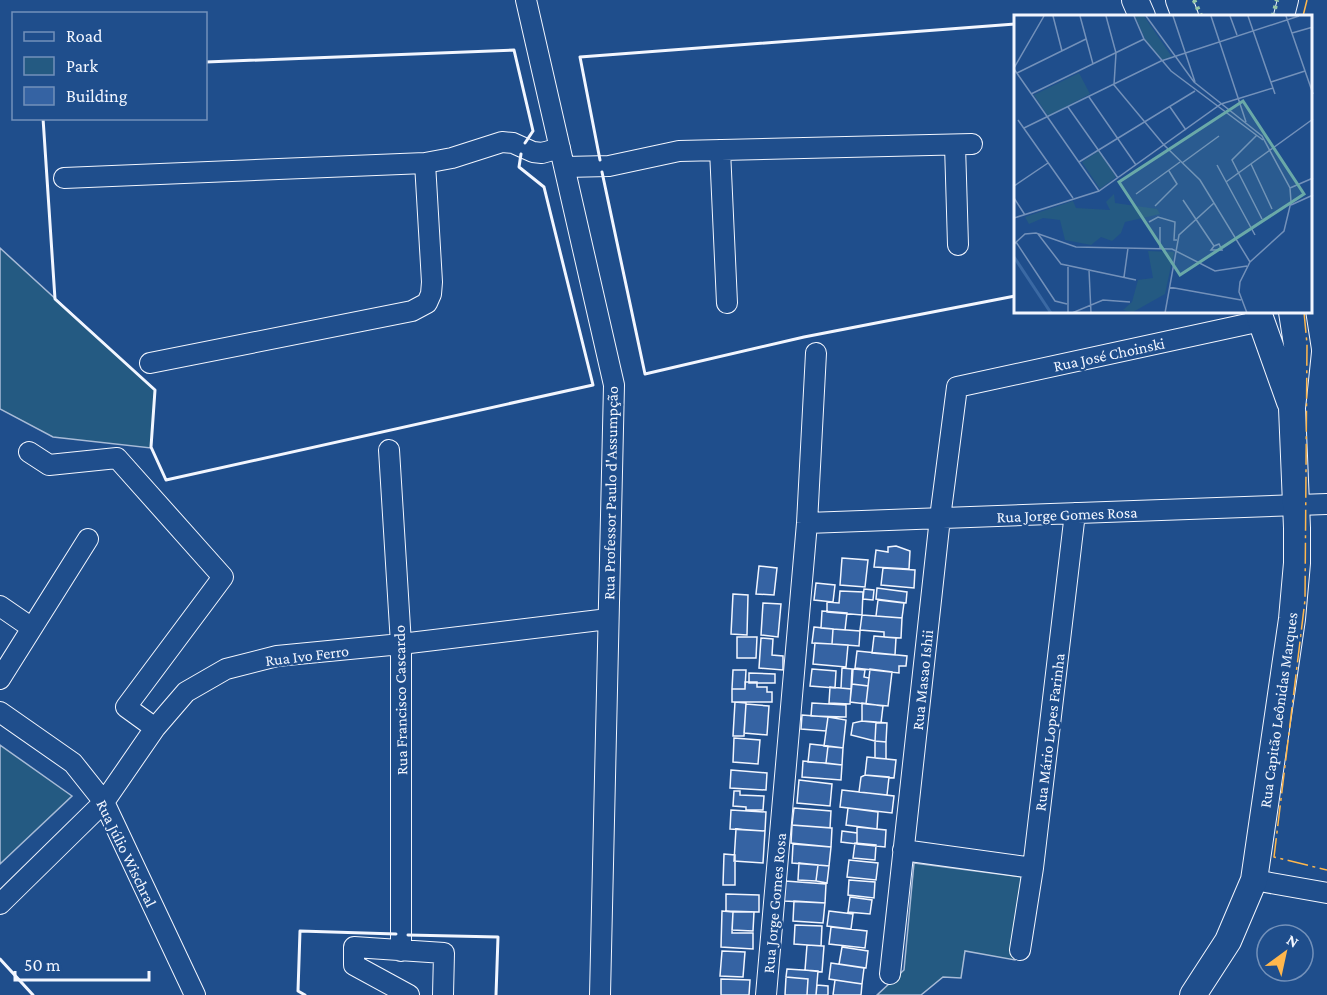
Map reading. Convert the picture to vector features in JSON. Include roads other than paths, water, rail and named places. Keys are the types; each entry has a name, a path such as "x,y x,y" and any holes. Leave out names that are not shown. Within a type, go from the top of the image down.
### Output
{"main road":[{"path":"1135,0 1142,15"},
{"path":"1179,0 1185,15"},
{"name":"Rua Capitão Leônidas Marques","path":"1193,995 1228,941 1254,880 1292,620 1297,563 1297,504 1292,408 1298,351 1292,314"},
{"name":"Rua Capitão Leônidas Marques","path":"1260,316 1292,408"}],"street":[{"name":"Rua Professor Paulo d'Assumpção","path":"526,0 614,385 600,995"},
{"path":"1284,15 1288,0"},
{"path":"64,178 425,163 452,158 502,142 562,158 609,166 668,152 963,144 958,245"},
{"path":"720,150 727,303"},
{"path":"150,363 412,310 427,303 431,294 432,282 425,163"},
{"name":"Rua José Choinski","path":"957,387 1260,316"},
{"name":"Rua Jorge Gomes Rosa","path":"766,995 807,523 816,353"},
{"name":"Rua Masao Ishii","path":"890,974 940,518 957,387"},
{"name":"Rua Francisco Cascardo","path":"389,450 401,644 402,951"},
{"path":"29,452 49,465 117,458 223,577 126,707 155,728"},
{"name":"Rua Jorge Gomes Rosa","path":"807,523 1327,504"},
{"name":"Rua Mário Lopes Farinha","path":"1020,950 1033,868 1075,513"},
{"path":"0,679 88,539"},
{"path":"0,606 32,628"},
{"name":"Rua Ivo Ferro","path":"0,904 104,802 155,728 186,692 225,669 277,656 401,644 608,619"},
{"name":"Rua Júlio Wischral","path":"0,712 73,763 104,802 195,995"},
{"path":"903,850 1033,868"},
{"path":"1254,880 1327,893"},
{"path":"409,995 354,965 354,947 444,953 443,995"}]}
